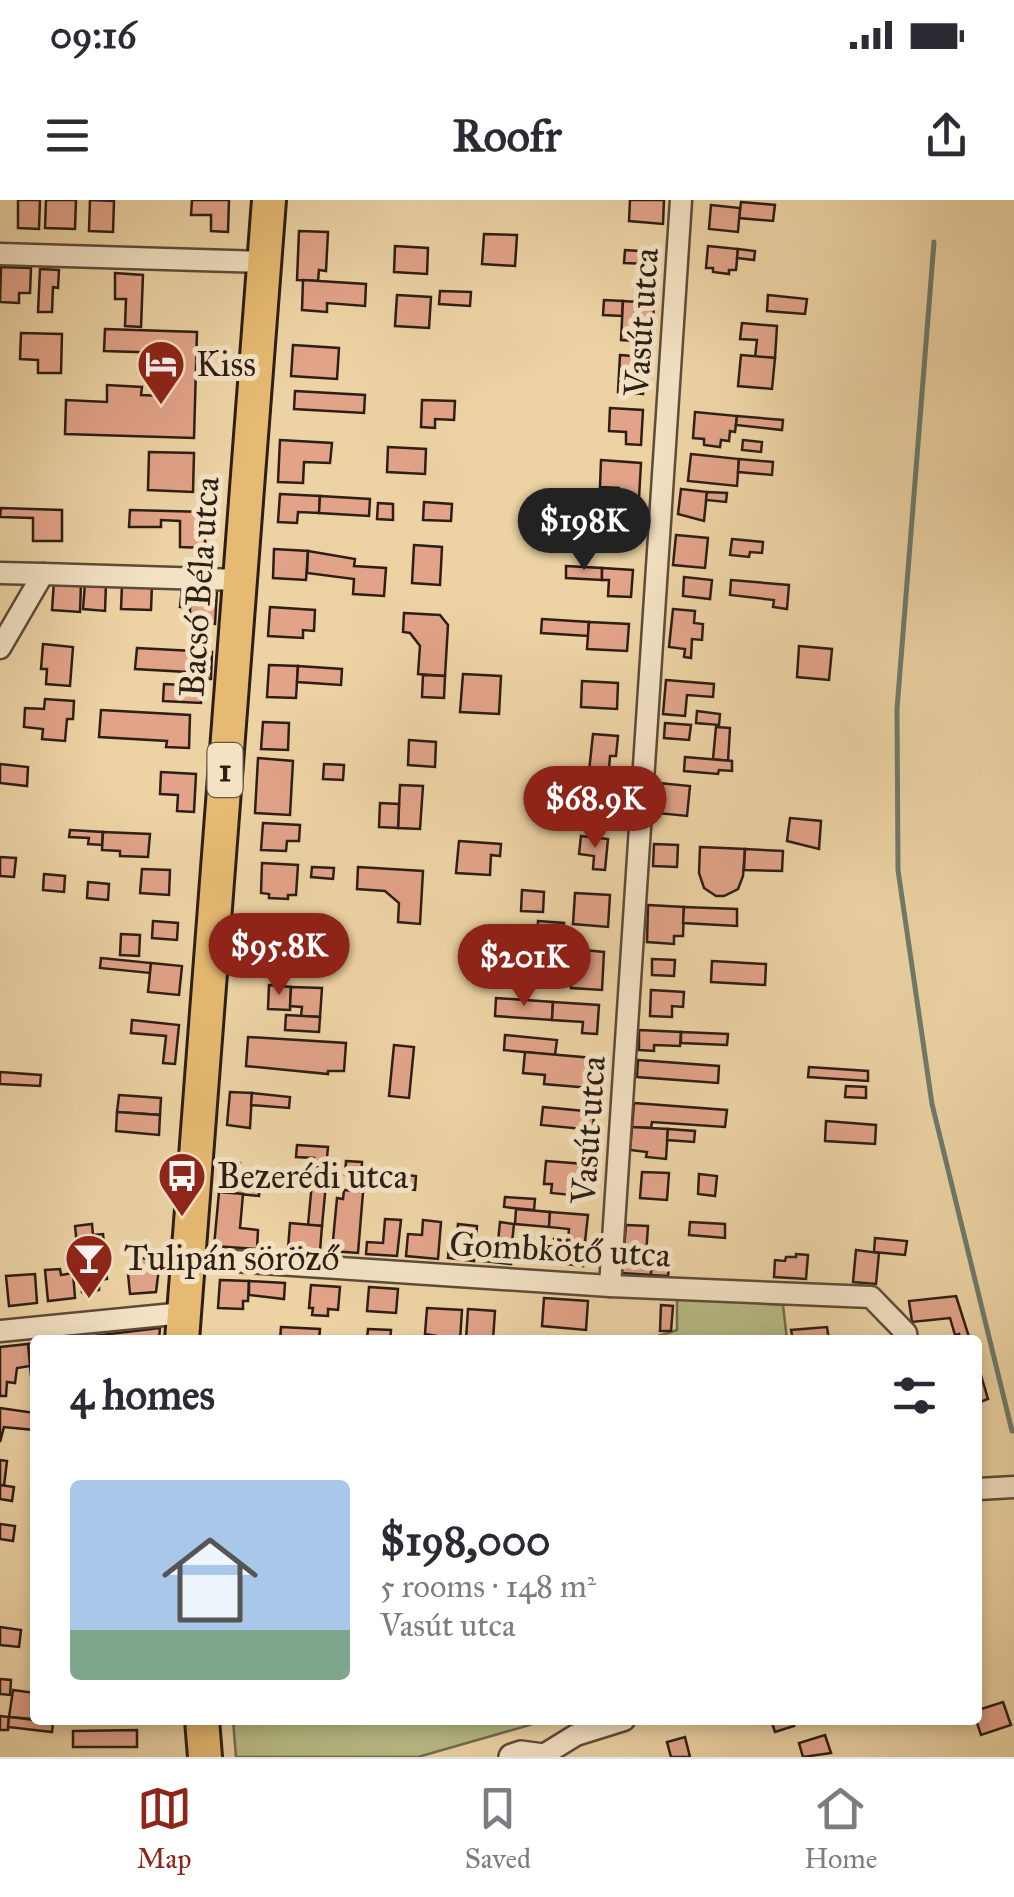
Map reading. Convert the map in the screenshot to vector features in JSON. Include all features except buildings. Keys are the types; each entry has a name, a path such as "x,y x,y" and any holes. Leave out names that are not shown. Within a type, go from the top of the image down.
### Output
{"main road":[{"name":"Bacsó Béla utca","path":"183,1326 268,200"},
{"path":"202,1725 205,1757"}],"street":[{"name":"Vasút utca","path":"610,1286 681,200"},
{"path":"0,254 264,262"},
{"path":"0,573 239,580"},
{"path":"0,648 43,574"},
{"name":"Gombkötő utca","path":"188,1258 610,1286 871,1297 906,1335"},
{"path":"0,1331 183,1326"},
{"path":"982,1489 1014,1487"},
{"path":"512,1757 542,1757 576,1735 608,1725"}],"green space":[{"path":"677,1297 783,1305 786,1335 662,1335 677,1330"},
{"path":"233,1725 530,1725 418,1757 236,1757"}],"waterway":[{"path":"934,242 897,709 898,870 932,1104 1012,1431"}],"place":[{"name":"Kiss","path":"161,406"},
{"name":"Bezerédi utca","path":"182,1218"},
{"name":"Tulipán söröző","path":"89,1300"}]}
